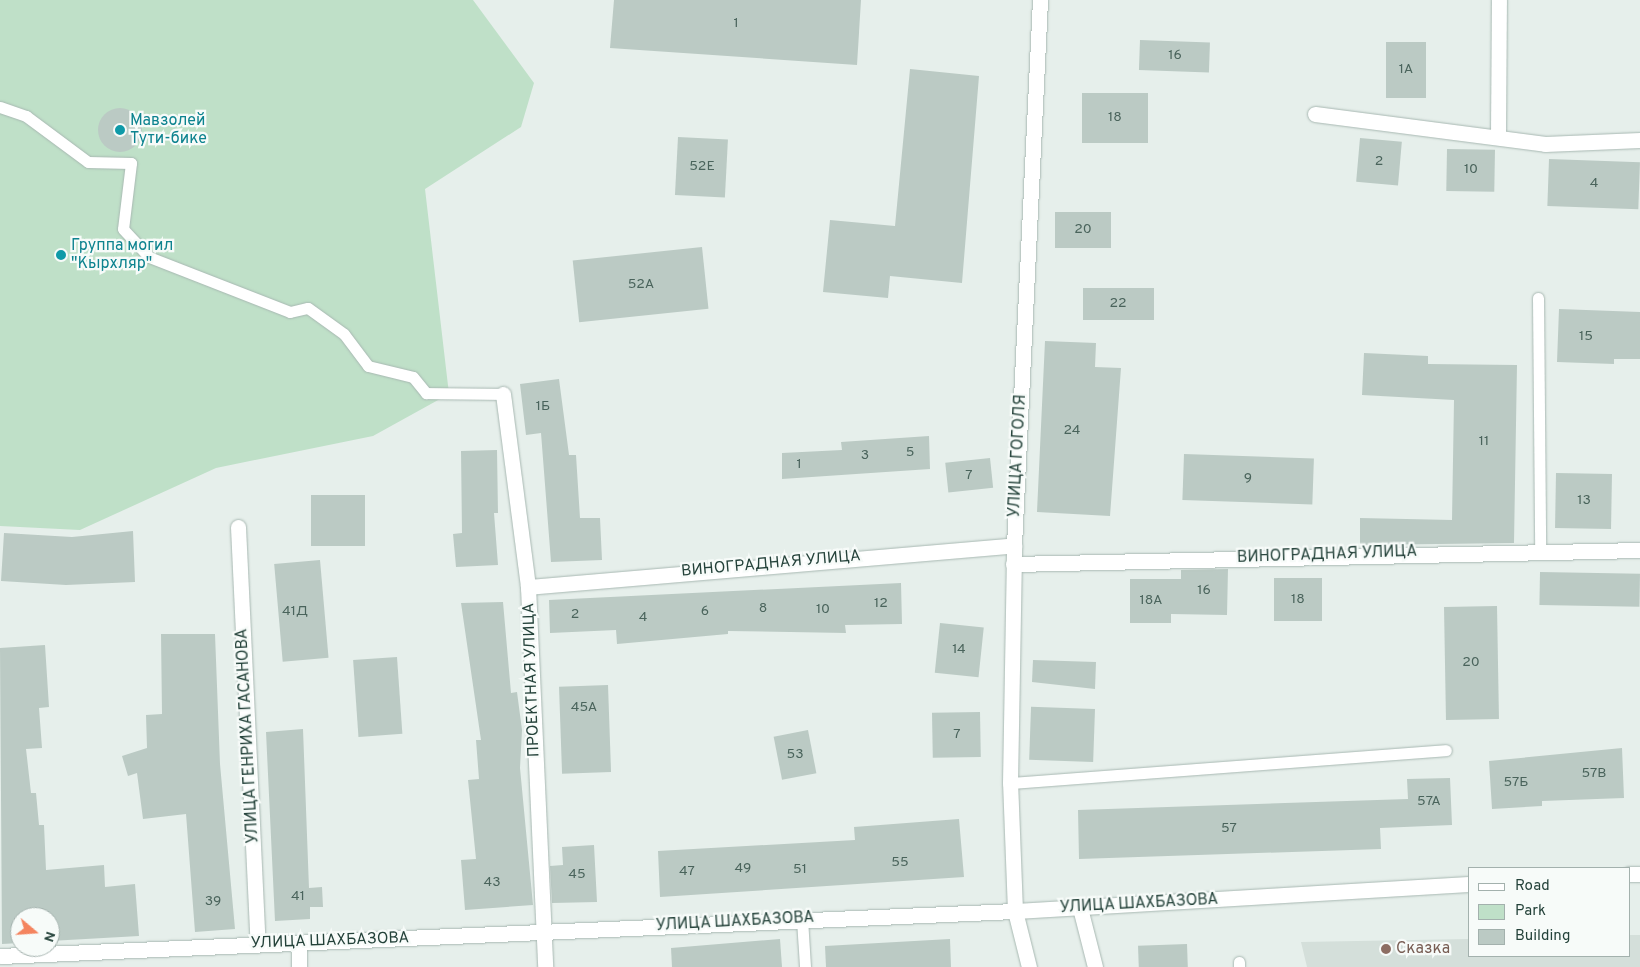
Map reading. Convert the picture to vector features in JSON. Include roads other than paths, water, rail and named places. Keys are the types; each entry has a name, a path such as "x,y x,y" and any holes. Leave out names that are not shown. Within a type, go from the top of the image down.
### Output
{"street":[{"name":"УЛИЦА ГОГОЛЯ","path":"1029,967 1015,912 1010,783 1014,545 1040,0"},
{"path":"1498,135 1499,0"},
{"path":"1315,114 1498,135 1544,144 1640,140"},
{"name":"ПРОЕКТНАЯ УЛИЦА","path":"503,394 528,587 545,967"},
{"name":"УЛИЦА ГЕНРИХА ГАСАНОВА","path":"238,527 258,944"},
{"name":"ВИНОГРАДНАЯ УЛИЦА","path":"528,587 1014,545"},
{"name":"ВИНОГРАДНАЯ УЛИЦА","path":"1014,564 1540,549 1640,550"},
{"name":"УЛИЦА ШАХБАЗОВА","path":"0,956 802,919 1015,912 1468,884"},
{"path":"1080,908 1096,967"},
{"path":"299,943 299,967"}],"lane":[{"path":"0,107 26,116 88,162 131,163 123,229 149,258 281,310 308,308 344,334 368,366 413,377 426,393 503,394"},
{"path":"1538,298 1540,549"},
{"path":"1010,783 1446,750"},
{"path":"802,919 804,967"}],"place":[{"name":"Мавзолей Тути-бике","path":"120,130"},
{"name":"Группа могил \"Кырхляр\"","path":"61,255"},
{"name":"Сказка","path":"1386,949"}]}
